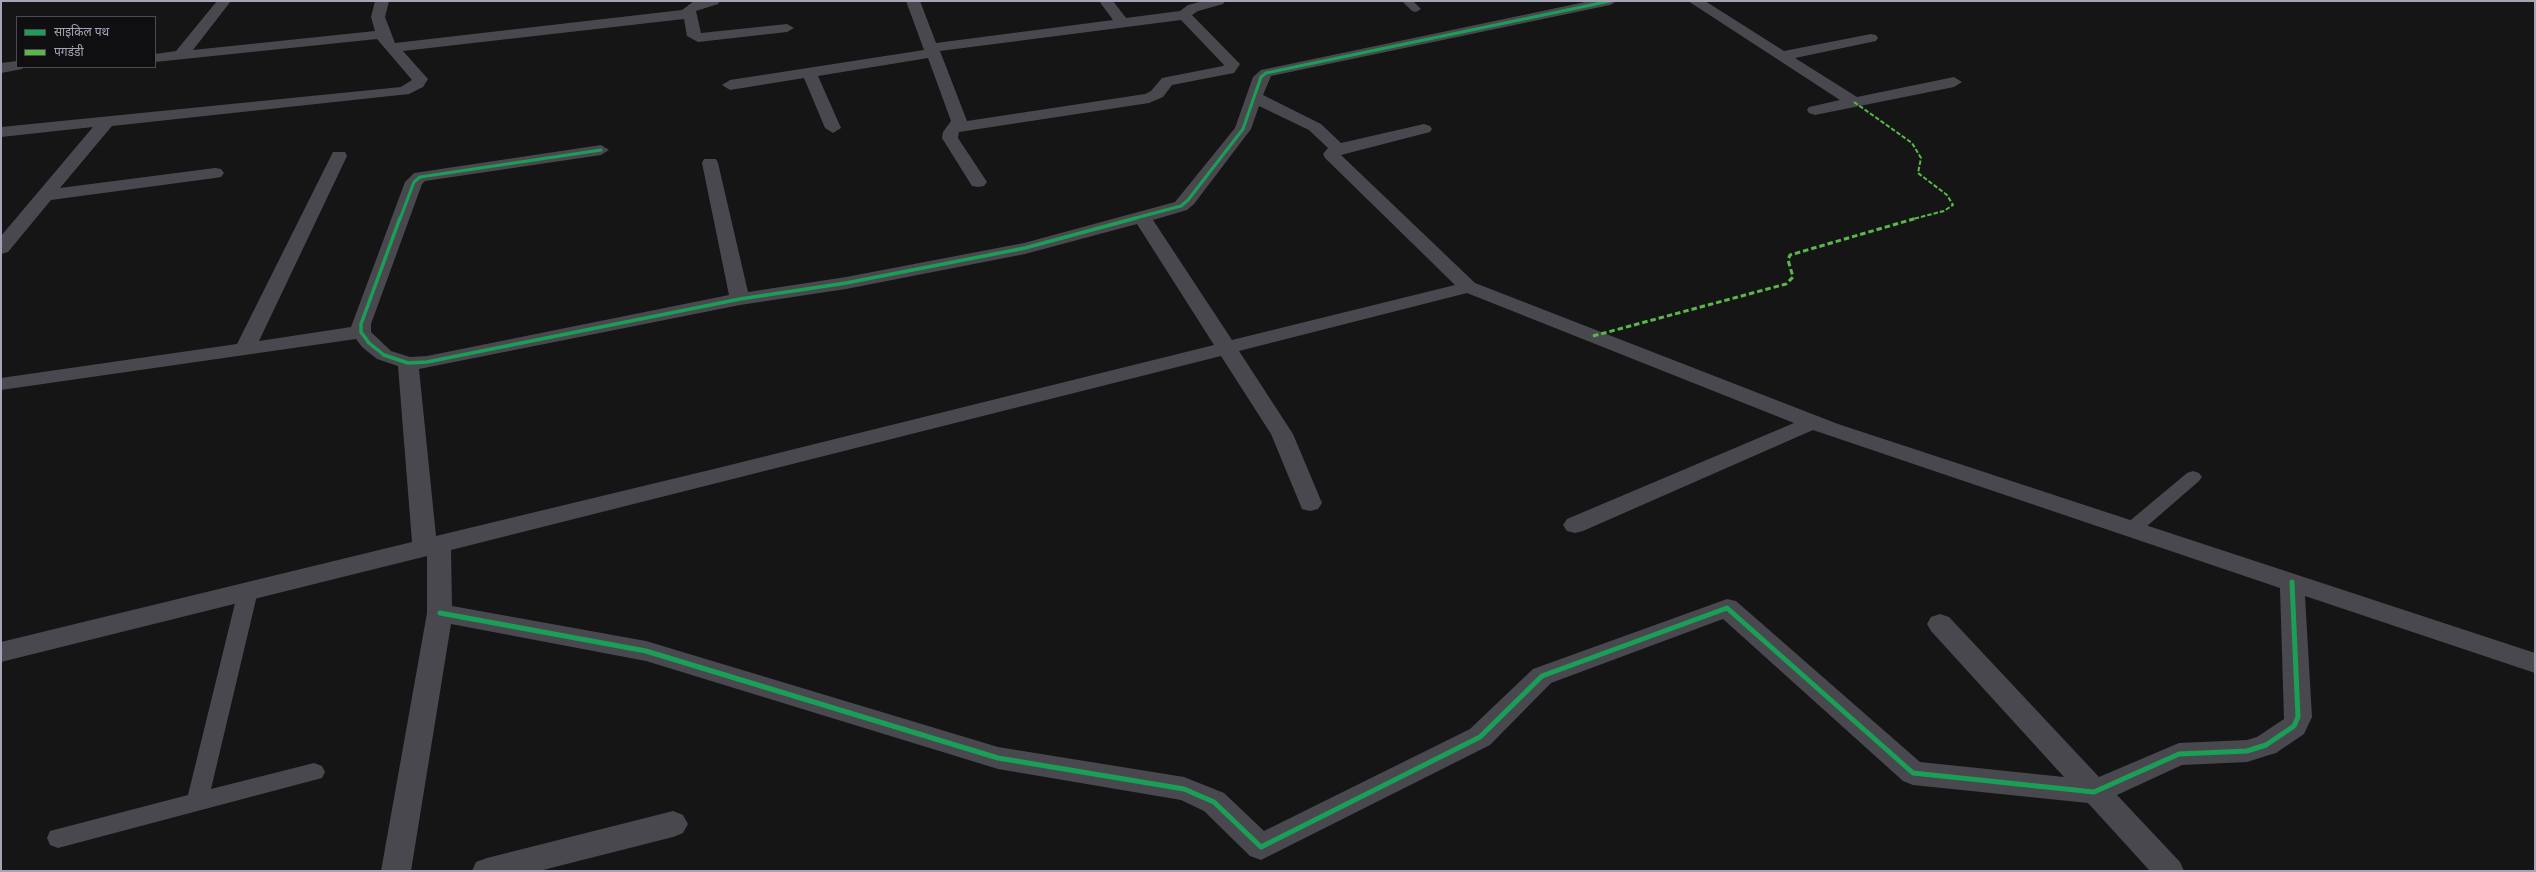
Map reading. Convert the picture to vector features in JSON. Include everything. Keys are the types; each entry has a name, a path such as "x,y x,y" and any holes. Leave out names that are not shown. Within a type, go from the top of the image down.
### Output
{"street":[{"path":"180,56 224,1"},
{"path":"1,132 404,91 418,84 420,79 385,40 378,17 382,1"},
{"path":"392,48 688,14 696,4 714,1"},
{"path":"913,1 959,121 956,128 951,132 950,138 978,182"},
{"path":"1106,1 1122,23"},
{"path":"730,85 933,50 1184,15 1193,8 1218,1"},
{"path":"601,150 420,177 412,189 361,324 361,332 369,344 384,355 408,363 427,362 740,299 846,283 1025,248 1142,217 1181,206 1188,200 1243,129 1254,97 1264,75 1274,70 1610,1"},
{"path":"1695,1 1854,102"},
{"path":"688,14 694,36 698,38 787,28"},
{"path":"1184,15 1188,21 1232,64 1232,67"},
{"path":"156,58 383,34"},
{"path":"1781,56 1871,38"},
{"path":"1,68 16,66"},
{"path":"956,128 1149,98 1157,94 1167,81 1229,70 1232,67 1264,75"},
{"path":"809,72 833,128"},
{"path":"1815,110 1954,82"},
{"path":"1254,97 1315,128 1338,149"},
{"path":"1,248 47,195 108,120"},
{"path":"1424,129 1338,149 1332,154 1468,287 1814,422 2535,663"},
{"path":"245,348 340,156"},
{"path":"710,163 740,299"},
{"path":"47,195 215,173"},
{"path":"1142,217 1282,434 1310,503"},
{"path":"1,652 722,475 1468,287"},
{"path":"1,384 361,332"},
{"path":"396,871 440,612 408,363"},
{"path":"1575,524 1814,422"},
{"path":"440,612 646,651 684,661 998,758 1184,789 1214,802 1261,847 1311,820 1480,738 1542,676 1727,608 1913,773 2094,792 2179,754 2247,751 2266,745 2294,726 2298,717 2292,582"},
{"path":"1940,624 2094,792 2169,871"},
{"path":"487,871 673,824"}],"lane":[{"path":"1407,1 1416,9"},
{"path":"2132,529 2193,477"},
{"path":"197,802 248,591"},
{"path":"58,838 314,772"}],"marked path":[{"path":"1593,336 1786,284 1793,277 1788,260 1790,255 1798,251 1944,211 1953,205 1947,195 1918,173 1921,158 1912,143 1854,102"}],"cycle path":[{"path":"601,150 420,177 414,182 361,324 361,332 369,343 384,355 408,363 427,362 740,299 846,283 1025,248 1168,210 1181,206 1188,200 1243,129 1261,77 1266,73 1610,1"},
{"path":"440,613 646,651 684,661 998,758 1184,789 1214,802 1261,847 1311,820 1480,737 1542,676 1727,608 1913,773 2094,792 2179,754 2247,751 2266,745 2294,726 2298,717 2292,582"}]}
